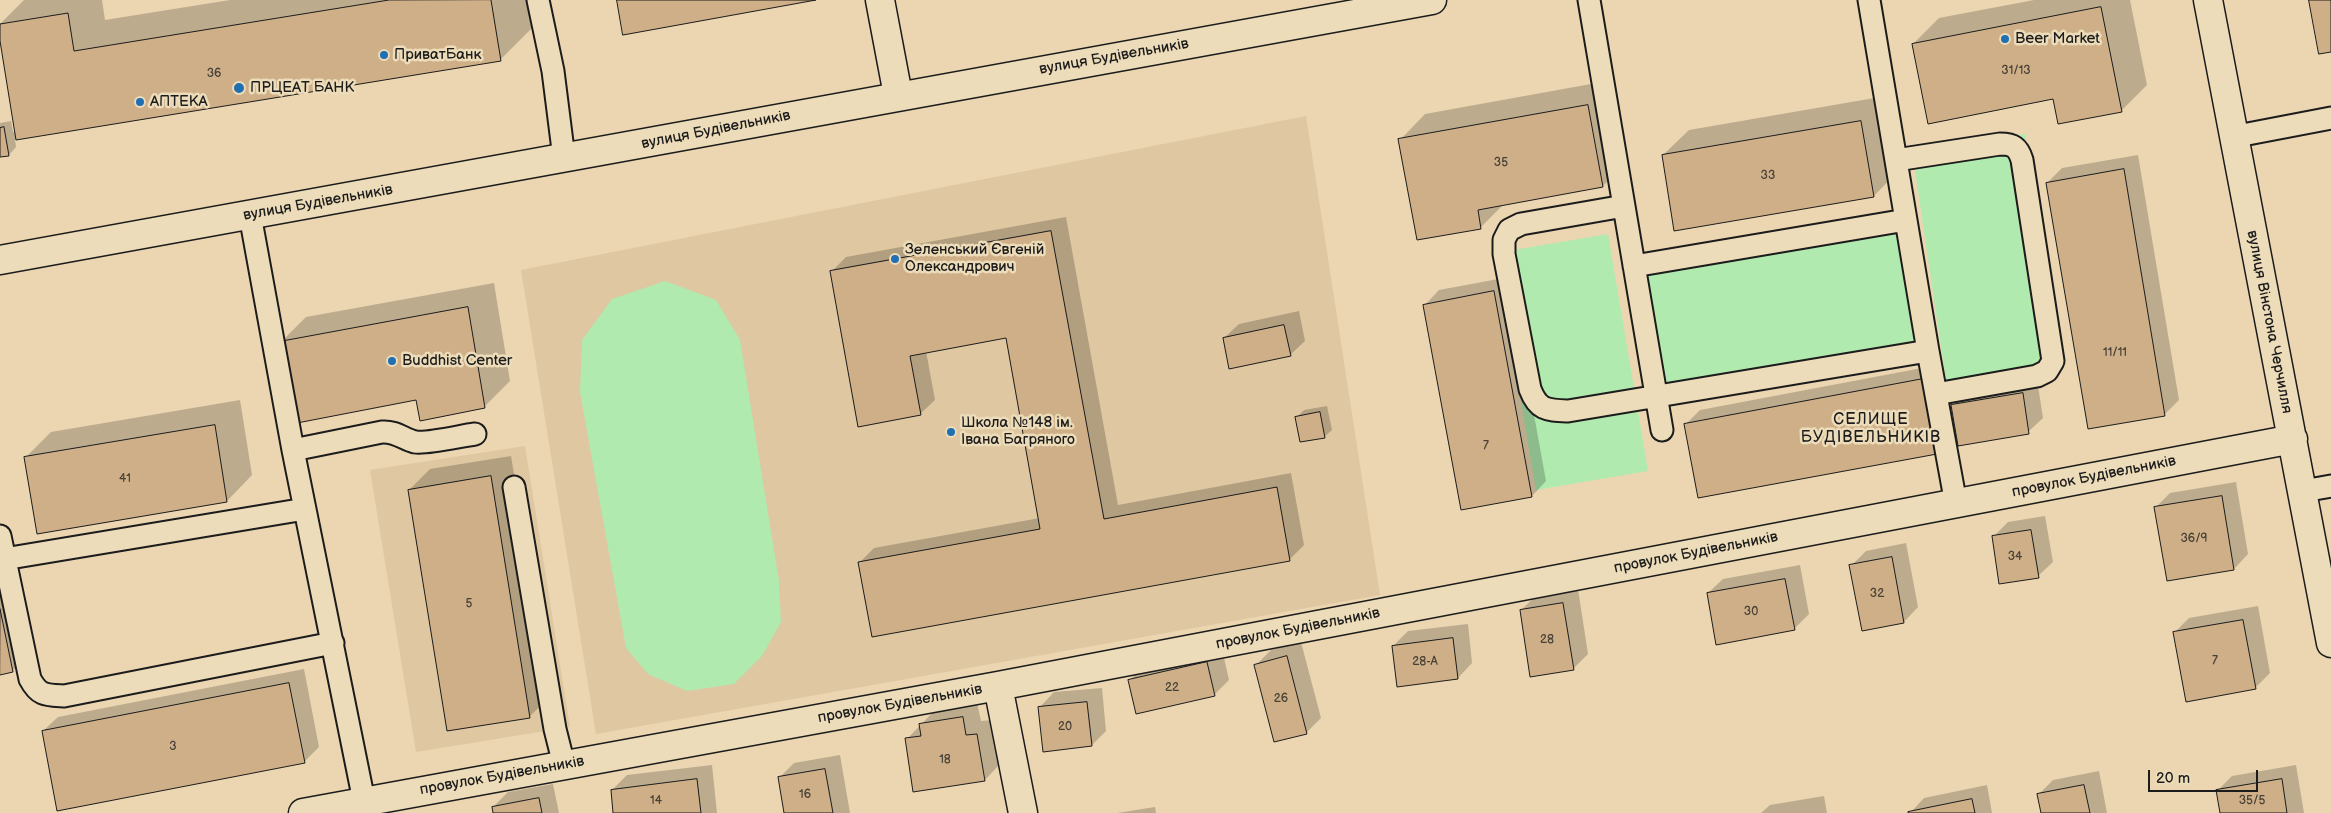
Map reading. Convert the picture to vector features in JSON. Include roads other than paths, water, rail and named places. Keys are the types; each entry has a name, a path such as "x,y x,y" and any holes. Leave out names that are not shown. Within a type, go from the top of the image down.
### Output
{"street":[{"path":"880,0 898,95"},
{"name":"вулиця Будівельників","path":"0,260 564,158 898,95 1432,0"},
{"name":"вулиця Вінстона Черчилля","path":"2208,0 2232,136 2293,439 2331,643"},
{"name":"провулок Будівельників","path":"303,813 998,686 2293,439"},
{"path":"998,686 1023,813"}],"lane":[{"path":"538,0 553,71 564,158"},
{"path":"1589,0 1662,430"},
{"path":"1869,0 1928,352 1956,504"},
{"path":"2232,136 2331,118"},
{"path":"1896,160 2000,144 2012,144 2019,150 2022,160 2053,361 2047,371 2037,376 1936,394"},
{"path":"1624,206 1521,224 1509,230 1504,240 1504,254 1530,389 1535,403 1547,410 1568,411 1928,352"},
{"path":"250,215 293,450 364,802"},
{"path":"1634,266 1906,220"},
{"path":"293,450 382,432 396,433 420,442 474,434"},
{"path":"2303,492 2331,486"},
{"path":"514,487 555,729 564,765"},
{"path":"4,559 306,509"},
{"path":"0,536 30,679 36,690 47,695 64,696 332,643"}],"place":[{"name":"Beer Market","path":"2005,39"},
{"name":"ПриватБанк","path":"384,55"},
{"name":"ПРЦЕАТ БАНК","path":"239,88"},
{"name":"АПТЕКА","path":"140,102"},
{"name":"Зеленський Євгеній Олександрович","path":"895,259"},
{"name":"Buddhist Center","path":"392,361"},
{"name":"Школа №148 ім. Івана Багряного","path":"951,432"}],"district":[{"name":"СЕЛИЩЕ БУДІВЕЛЬНИКІВ","path":"1871,429"}]}
